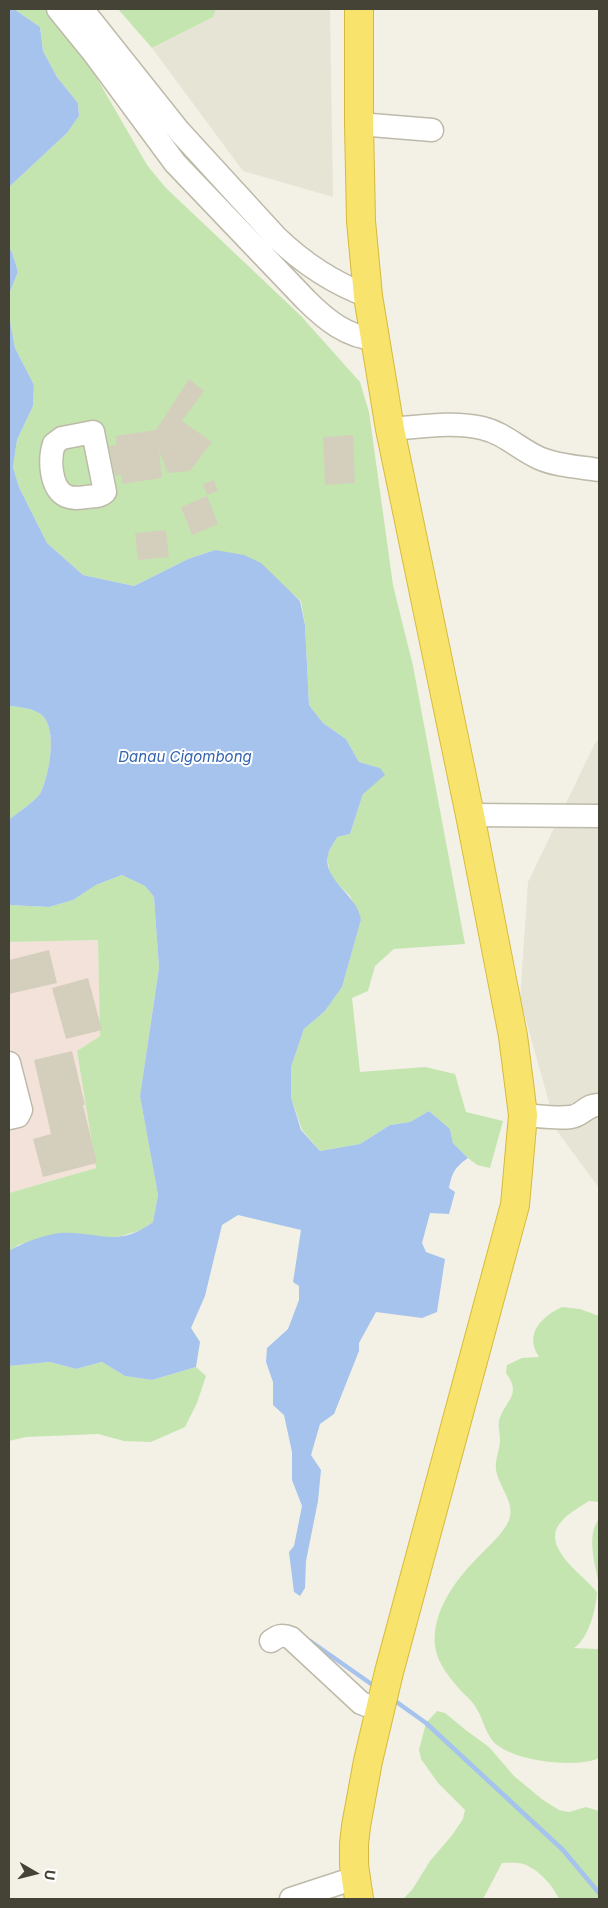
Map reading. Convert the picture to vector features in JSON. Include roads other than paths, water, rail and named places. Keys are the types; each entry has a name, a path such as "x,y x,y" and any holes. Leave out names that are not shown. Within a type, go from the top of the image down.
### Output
{"highway":[{"path":"352,1892 356,1826 368,1761 515,1204 523,1115 513,1036 470,815 390,429 368,296 360,221 358,124 359,9"}],"street":[{"path":"58,9 93,52 175,163 279,272 319,313 346,332 361,338 375,339"},
{"path":"82,9 179,131 276,237 296,255 340,285 368,296"},
{"path":"358,124 432,130"},
{"path":"279,272 296,255"},
{"path":"319,313 340,285"},
{"path":"390,429 459,424 480,427 496,432 538,458 599,470"},
{"path":"470,815 599,816"},
{"path":"9,1063 21,1114 9,1118"},
{"path":"523,1115 573,1117 587,1107 594,1104 599,1105"},
{"path":"271,1641 278,1636 285,1635 291,1638 361,1703 381,1708"},
{"path":"291,1899 352,1892"}],"water":[{"path":"9,9 14,9 40,27 43,51 57,77 78,103 79,116 67,133 9,187"},
{"path":"9,248 18,272 9,294"},
{"name":"Danau Cigombong","path":"9,294 10,321 15,348 34,385 33,406 17,440 13,467 19,487 47,543 83,575 134,586 188,559 215,550 244,555 261,563 300,601 305,625 309,705 323,723 346,739 359,762 380,768 385,775 363,794 350,834 337,837 328,855 330,872 354,903 361,920 342,987 325,1011 304,1029 291,1067 291,1097 301,1130 320,1151 360,1144 390,1125 410,1122 429,1111 450,1129 453,1143 468,1158 457,1167 451,1178 449,1188 455,1192 449,1214 430,1213 422,1243 426,1252 445,1259 437,1312 422,1318 376,1312 359,1343 359,1351 334,1414 320,1424 311,1455 321,1470 318,1501 306,1561 305,1588 300,1596 294,1592 289,1552 294,1546 302,1506 292,1480 292,1452 284,1415 273,1405 273,1382 266,1362 267,1348 288,1329 299,1300 299,1286 293,1282 301,1230 238,1215 222,1225 205,1296 191,1328 200,1342 196,1367 152,1380 125,1376 102,1362 76,1369 50,1362 9,1366 9,1251 26,1242 60,1233 107,1237 128,1235 153,1222 158,1195 140,1096 159,968 154,897 145,886 122,875 96,885 73,900 49,907 9,905 9,820 31,803 41,792 47,775 51,741 47,722 42,715 30,709 9,706"}],"waterway":[{"path":"310,1641 377,1688"},
{"path":"391,1698 426,1723 563,1850 599,1893"}]}
